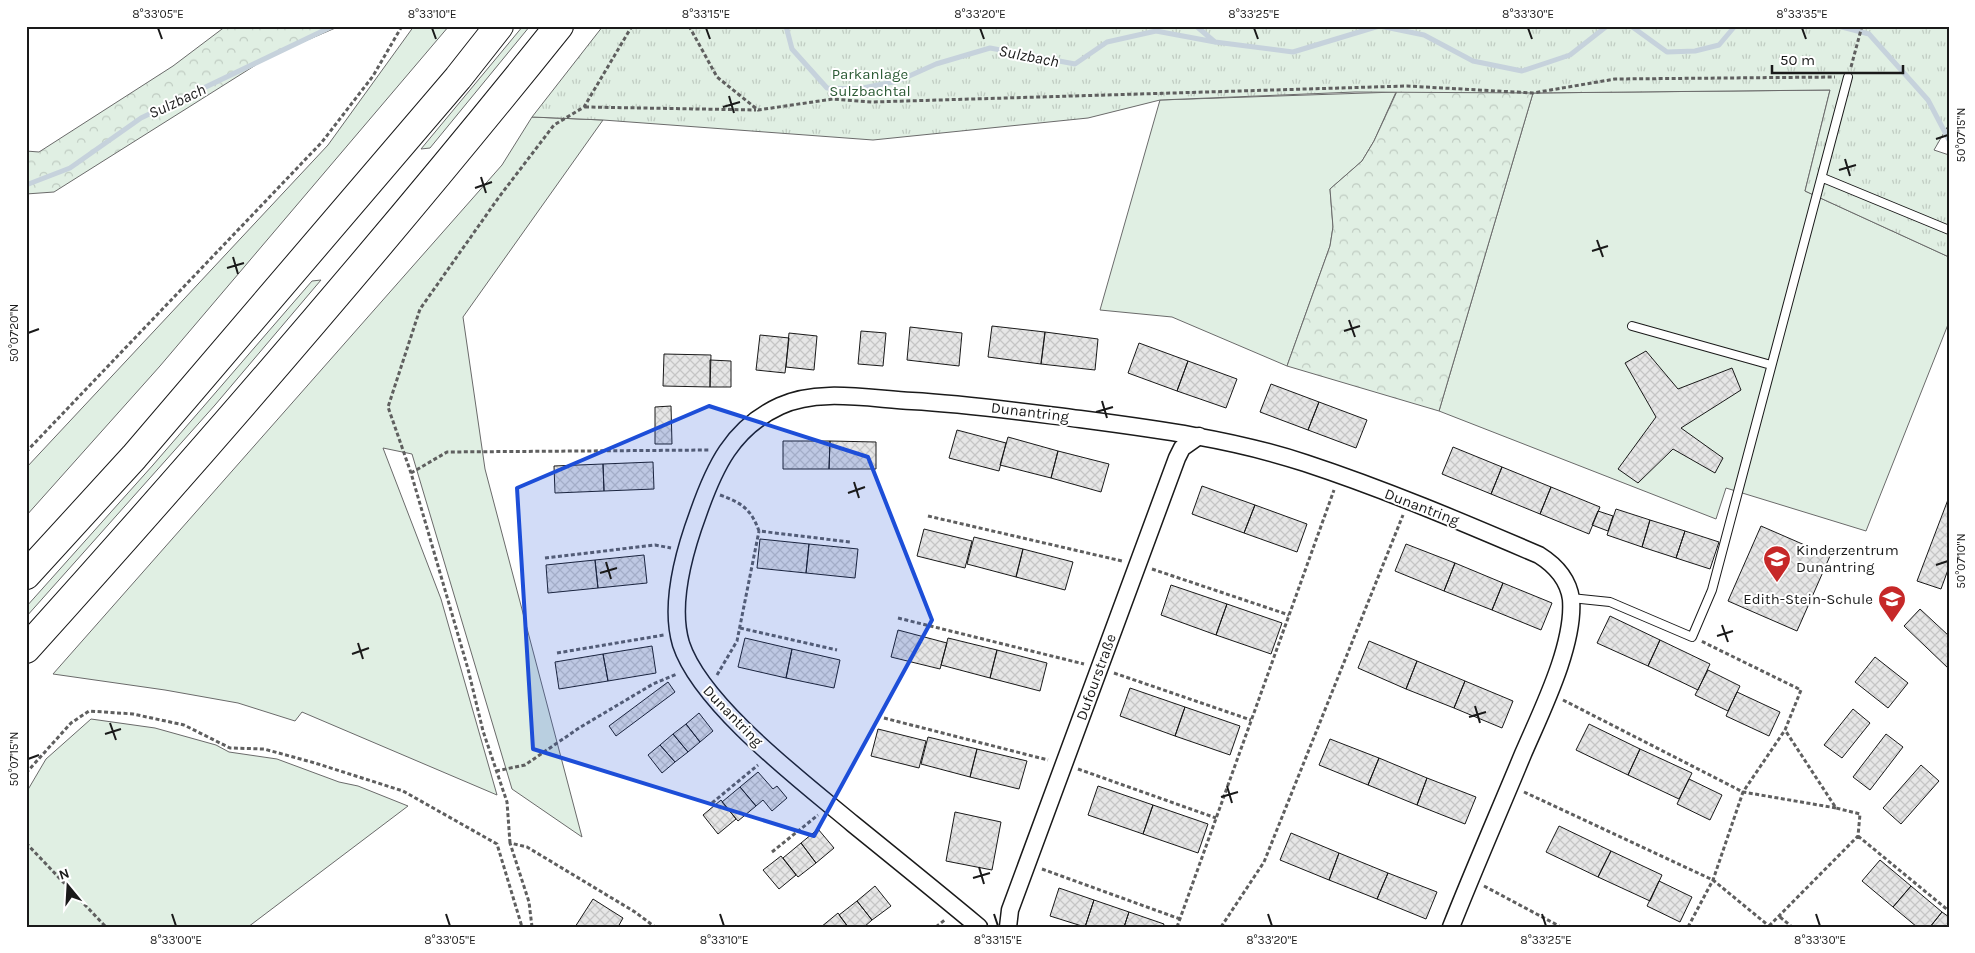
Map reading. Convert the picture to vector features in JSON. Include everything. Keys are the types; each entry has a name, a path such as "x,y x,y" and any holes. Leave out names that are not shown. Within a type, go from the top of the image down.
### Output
{"highway":[{"path":"26,575 140,450 458,78 499,26"},
{"path":"26,649 173,486 496,106 559,26"}],"street":[{"name":"Dunantring","path":"979,927 770,754 709,693 692,668 679,633 679,586 687,552 706,490 724,453 764,414 784,404 825,397 964,404 1200,436 1303,462 1454,518 1538,555 1551,563 1562,574 1570,598 1569,632 1549,693 1451,927"},
{"name":"Dufourstraße","path":"1008,927 1010,910 1177,458 1186,444 1200,436"}],"lane":[{"path":"1570,598 1610,602 1692,637 1712,590 1771,365 1823,178 1848,77"},
{"path":"1823,178 1949,230"},
{"path":"1632,326 1771,365"}],"path":[{"path":"26,452 322,142 373,76 402,26"},
{"path":"532,927 529,902 510,843 506,802 483,731 468,669 411,473 388,408 420,309 499,197 554,125 584,107 632,26"},
{"path":"689,26 717,77 758,110"},
{"path":"584,107 758,110 833,99 872,102 1407,86 1533,93 1615,79 1848,77 1862,26"},
{"path":"411,473 447,452 702,448 724,453"},
{"path":"1177,927 1339,476"},
{"path":"706,490 741,503 754,519 759,530 737,641 718,670 709,693"},
{"path":"1221,927 1264,862 1409,501"},
{"path":"928,516 1138,564 1289,615"},
{"path":"759,530 850,542"},
{"path":"545,558 654,544 687,552"},
{"path":"898,618 1100,668 1251,720"},
{"path":"740,628 837,650"},
{"path":"557,653 679,633"},
{"path":"1688,927 1713,880 1743,792 1785,730 1801,690 1692,637"},
{"path":"496,771 525,765 579,728 653,684 692,668"},
{"path":"1510,785 1713,880 1769,927 1858,836 1860,814 1743,792 1549,693"},
{"path":"26,773 71,723 89,711 133,714 184,725 230,748 264,750 315,763 403,791 497,844 522,927"},
{"path":"1785,730 1836,808"},
{"path":"712,803 770,754"},
{"path":"772,852 831,805"},
{"path":"1858,836 1949,911"},
{"path":"26,843 106,927"},
{"path":"510,843 527,847 635,912 655,927"},
{"path":"1027,863 1180,919"},
{"path":"1470,879 1561,927"},
{"path":"1780,917 1792,927"}],"highlighted area":[{"path":"709,406 868,457 932,620 814,836 533,749 517,488"}],"green space":[{"path":"226,26 340,26 270,56 54,192 26,194 26,151 39,152 173,66"},
{"path":"414,26 449,26 160,366 26,516 26,468 328,145"},
{"path":"523,26 530,26 430,148 421,149"},
{"name":"Parkanlage Sulzbachtal","path":"603,26 1949,26 1949,124 1934,150 1949,155 1949,257 1805,191 1830,90 1533,93 1355,92 1160,100 1088,118 873,140 603,120 532,117"},
{"path":"1405,74 1533,93 1439,411 1287,366 1330,246 1333,227 1330,189 1362,161 1374,141"},
{"path":"1830,90 1805,191 1949,257 1949,322 1866,531 1726,488 1716,519 1439,411 1533,93"},
{"path":"1396,92 1374,141 1362,161 1330,189 1333,227 1330,246 1287,366 1172,317 1100,310 1160,100"},
{"path":"532,117 603,120 463,317 485,469 582,837 512,789 412,454 383,448 441,599 497,795 302,712 295,721 238,703 165,690 53,674 502,165"},
{"path":"321,280 215,405 26,617 26,607 153,465 312,281"},
{"path":"91,719 155,728 216,745 229,752 277,759 339,782 358,786 408,806 248,927 26,927 26,793 46,759"}],"building":[{"path":"992,326 1045,332 1041,364 988,357"},
{"path":"910,327 962,333 959,366 907,360"},
{"path":"861,331 886,333 883,366 858,364"},
{"path":"1045,332 1098,339 1095,370 1041,364"},
{"path":"789,333 817,336 814,370 786,367"},
{"path":"760,335 789,338 785,373 756,370"},
{"path":"1139,343 1188,361 1177,391 1128,373"},
{"path":"1646,351 1678,389 1732,368 1741,390 1681,428 1723,458 1715,473 1673,449 1638,483 1618,469 1656,417 1625,363"},
{"path":"664,354 711,355 710,387 663,386"},
{"path":"710,360 731,361 731,387 710,387"},
{"path":"1188,361 1237,379 1226,408 1177,391"},
{"path":"1271,384 1319,402 1308,430 1260,412"},
{"path":"1319,402 1367,420 1356,448 1308,430"},
{"path":"671,406 672,444 655,444 655,407"},
{"path":"957,430 1006,443 999,471 949,458"},
{"path":"1008,437 1058,451 1051,478 1000,465"},
{"path":"783,441 830,441 829,469 783,469"},
{"path":"830,441 876,442 876,469 829,469"},
{"path":"1453,447 1502,467 1491,494 1442,474"},
{"path":"1058,451 1109,464 1101,492 1051,478"},
{"path":"653,462 654,489 604,491 603,464"},
{"path":"603,464 604,491 555,493 554,466"},
{"path":"1502,467 1551,487 1540,514 1491,494"},
{"path":"1202,486 1255,505 1244,533 1192,514"},
{"path":"1551,487 1600,507 1589,534 1540,514"},
{"path":"1949,497 1949,567 1941,589 1917,581"},
{"path":"1255,505 1307,524 1297,552 1244,533"},
{"path":"1616,509 1650,520 1642,547 1607,535"},
{"path":"1598,511 1613,516 1608,531 1592,525"},
{"path":"1650,520 1685,531 1676,558 1642,547"},
{"name":"Kinderzentrum Dunantring","path":"1761,526 1830,556 1797,631 1728,601"},
{"path":"924,529 972,541 965,568 917,556"},
{"path":"1685,531 1719,542 1710,569 1676,558"},
{"path":"974,537 1023,549 1016,577 967,564"},
{"path":"760,539 809,544 806,573 757,568"},
{"path":"809,544 858,549 855,578 806,573"},
{"path":"1406,544 1455,563 1444,591 1395,571"},
{"path":"1023,549 1073,562 1065,590 1016,577"},
{"path":"644,555 647,583 598,588 595,560"},
{"path":"595,560 598,588 548,593 546,565"},
{"path":"1455,563 1503,583 1492,610 1444,591"},
{"path":"1503,583 1552,603 1541,630 1492,610"},
{"path":"1171,585 1227,604 1216,635 1161,615"},
{"path":"1227,604 1282,623 1271,654 1216,635"},
{"path":"1920,609 1949,636 1949,669 1904,626"},
{"path":"1610,616 1660,640 1648,666 1597,643"},
{"path":"898,630 947,643 940,669 891,657"},
{"path":"745,638 792,649 786,678 738,667"},
{"path":"948,638 997,650 990,678 941,665"},
{"path":"1660,640 1710,664 1698,690 1648,666"},
{"path":"1369,641 1417,661 1406,689 1358,668"},
{"path":"652,646 656,673 608,681 603,654"},
{"path":"792,649 840,660 834,688 786,678"},
{"path":"997,650 1047,663 1040,691 990,678"},
{"path":"603,654 608,681 559,689 555,662"},
{"path":"1875,657 1908,683 1888,708 1855,682"},
{"path":"1417,661 1465,681 1454,708 1406,689"},
{"path":"1708,670 1740,686 1728,711 1695,695"},
{"path":"1465,681 1513,701 1502,728 1454,708"},
{"path":"668,682 675,692 616,736 609,726"},
{"path":"1130,688 1185,707 1175,736 1120,716"},
{"path":"1737,692 1780,712 1769,736 1726,716"},
{"path":"1185,707 1240,726 1230,755 1175,736"},
{"path":"1853,709 1870,723 1842,758 1824,745"},
{"path":"699,713 713,731 700,742 686,724"},
{"path":"686,724 700,742 688,752 673,734"},
{"path":"1589,724 1640,749 1628,775 1576,750"},
{"path":"878,729 926,741 919,768 871,756"},
{"path":"673,734 688,752 675,762 660,745"},
{"path":"1886,734 1903,747 1870,790 1853,777"},
{"path":"928,737 977,749 970,777 921,764"},
{"path":"1330,739 1379,758 1368,785 1319,765"},
{"path":"660,745 675,762 662,773 648,755"},
{"path":"977,749 1027,761 1019,789 970,777"},
{"path":"1640,749 1692,773 1679,799 1628,775"},
{"path":"1379,758 1427,778 1417,805 1368,785"},
{"path":"1921,765 1939,781 1901,824 1883,808"},
{"path":"758,772 773,789 777,786 787,798 772,811 763,800 756,806 740,787"},
{"path":"1427,778 1476,797 1465,824 1417,805"},
{"path":"1689,779 1722,795 1710,820 1677,804"},
{"path":"1098,786 1153,805 1143,834 1088,815"},
{"path":"740,787 756,806 738,821 722,802"},
{"path":"721,800 736,819 718,834 703,815"},
{"path":"1153,805 1208,824 1198,853 1143,834"},
{"path":"955,812 1001,822 992,870 946,861"},
{"path":"1559,826 1611,851 1598,877 1546,852"},
{"path":"818,829 834,848 816,863 801,843"},
{"path":"1291,833 1339,853 1329,880 1280,860"},
{"path":"801,843 816,863 798,877 783,858"},
{"path":"1611,851 1662,875 1650,901 1598,877"},
{"path":"1339,853 1388,873 1377,899 1329,880"},
{"path":"781,856 796,875 779,889 763,870"},
{"path":"1880,860 1911,886 1893,907 1862,881"},
{"path":"1388,873 1437,892 1426,919 1377,899"},
{"path":"1659,881 1692,897 1680,922 1647,906"},
{"path":"875,886 891,906 872,920 857,901"},
{"path":"1911,886 1942,912 1930,927 1917,927 1893,907"},
{"path":"1059,888 1094,900 1085,927 1050,916"},
{"path":"593,899 623,918 618,927 575,927"},
{"path":"1094,900 1129,912 1124,927 1085,927"},
{"path":"857,901 872,920 864,927 848,927 839,915"},
{"path":"1129,912 1164,924 1163,927 1124,927"},
{"path":"1942,912 1949,917 1949,927 1930,927"},
{"path":"838,913 848,927 821,927"}],"waterway":[{"name":"Sulzbach","path":"26,185 70,168 141,118 333,26"},
{"name":"Sulzbach","path":"786,26 792,49 827,88 858,89 898,81 936,64 990,48 1075,64 1107,42 1156,31 1215,42 1293,52 1379,26"},
{"name":"Sulzbach","path":"1196,26 1215,42"},
{"name":"Sulzbach","path":"1380,26 1424,35 1473,61 1522,71 1570,55 1607,26"},
{"name":"Sulzbach","path":"1627,26 1631,26 1667,52 1695,51 1719,45 1735,26"},
{"name":"Sulzbach","path":"1838,26 1869,34 1928,100 1949,140"}],"place":[{"name":"Kinderzentrum Dunantring","path":"1777,583"},
{"name":"Edith-Stein-Schule","path":"1892,623"}]}
